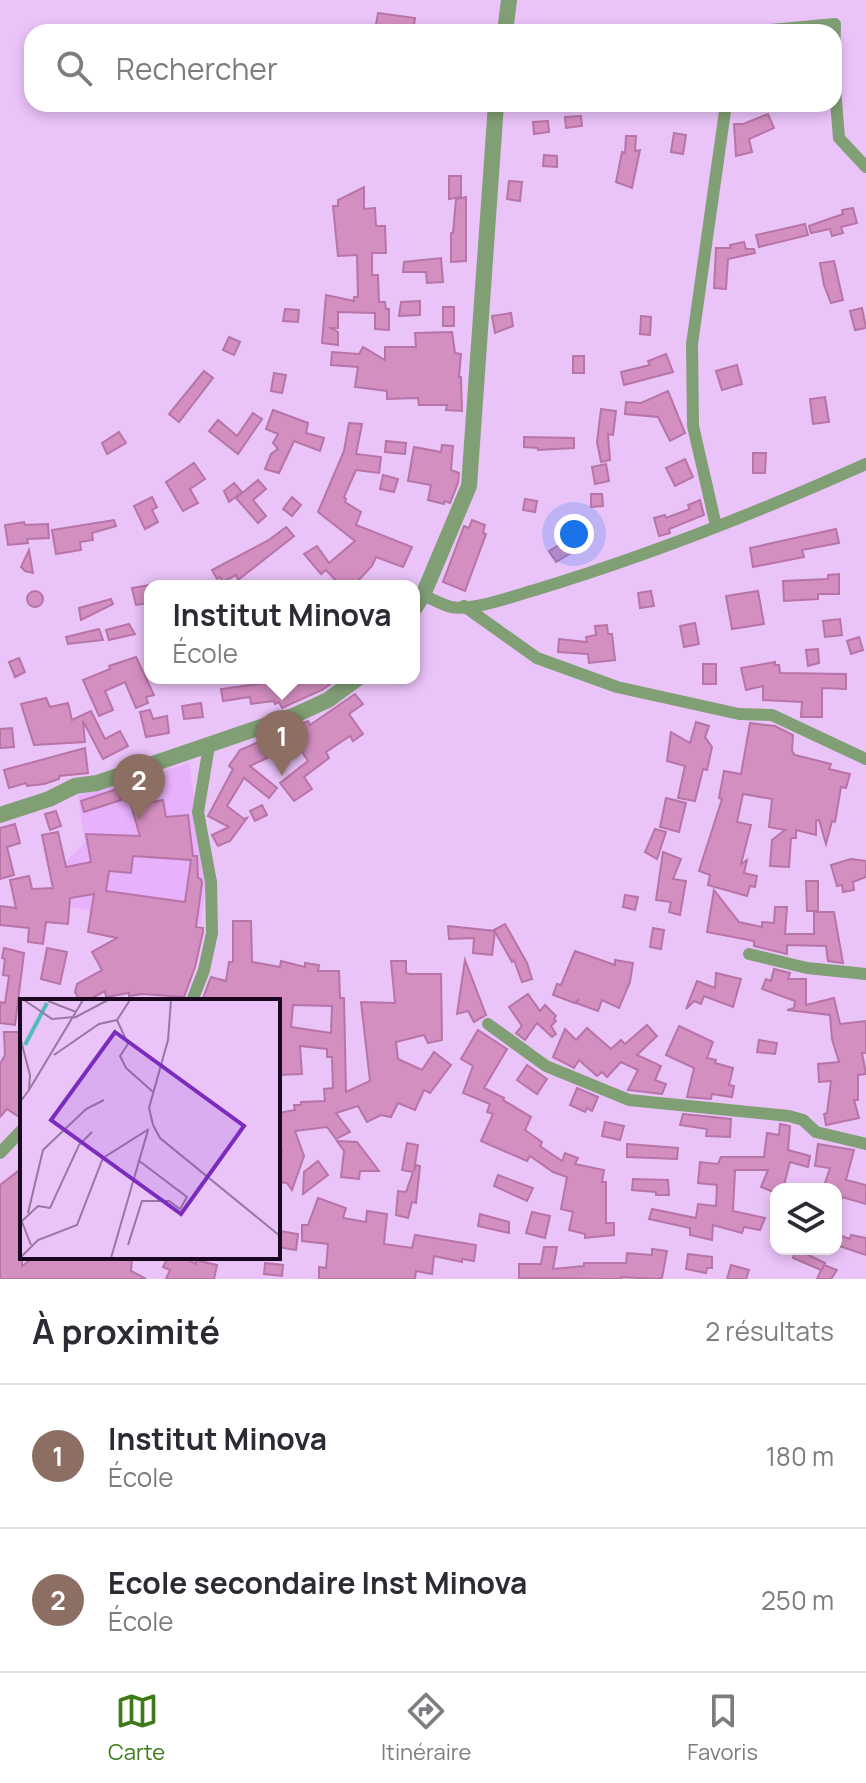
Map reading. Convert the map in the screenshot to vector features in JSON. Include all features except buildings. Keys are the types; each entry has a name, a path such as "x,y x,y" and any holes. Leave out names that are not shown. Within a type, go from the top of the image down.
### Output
{"street":[{"path":"506,24 509,0"},
{"path":"420,597 469,486 495,112"},
{"path":"716,526 693,426 692,344 725,112"},
{"path":"837,112 839,138 866,167"},
{"path":"420,602 464,606 512,597 592,573 866,464"},
{"path":"464,606 537,658 617,687 739,714 772,715 866,759"},
{"path":"0,815 49,799 75,786 97,783 209,746 328,700 350,684"},
{"path":"193,999 204,970 212,933 211,882 198,812 209,746"},
{"path":"749,954 807,968 866,974"},
{"path":"488,1024 546,1066 629,1100 789,1116 803,1120 816,1132 866,1144"},
{"path":"0,1153 20,1132"}],"shaded area":[{"path":"189,763 206,876 201,924 141,919 68,907 63,864 85,843 78,796"}],"place":[{"name":"Institut Minova","path":"282,776"},
{"name":"Ecole secondaire Inst Minova","path":"139,820"}]}
